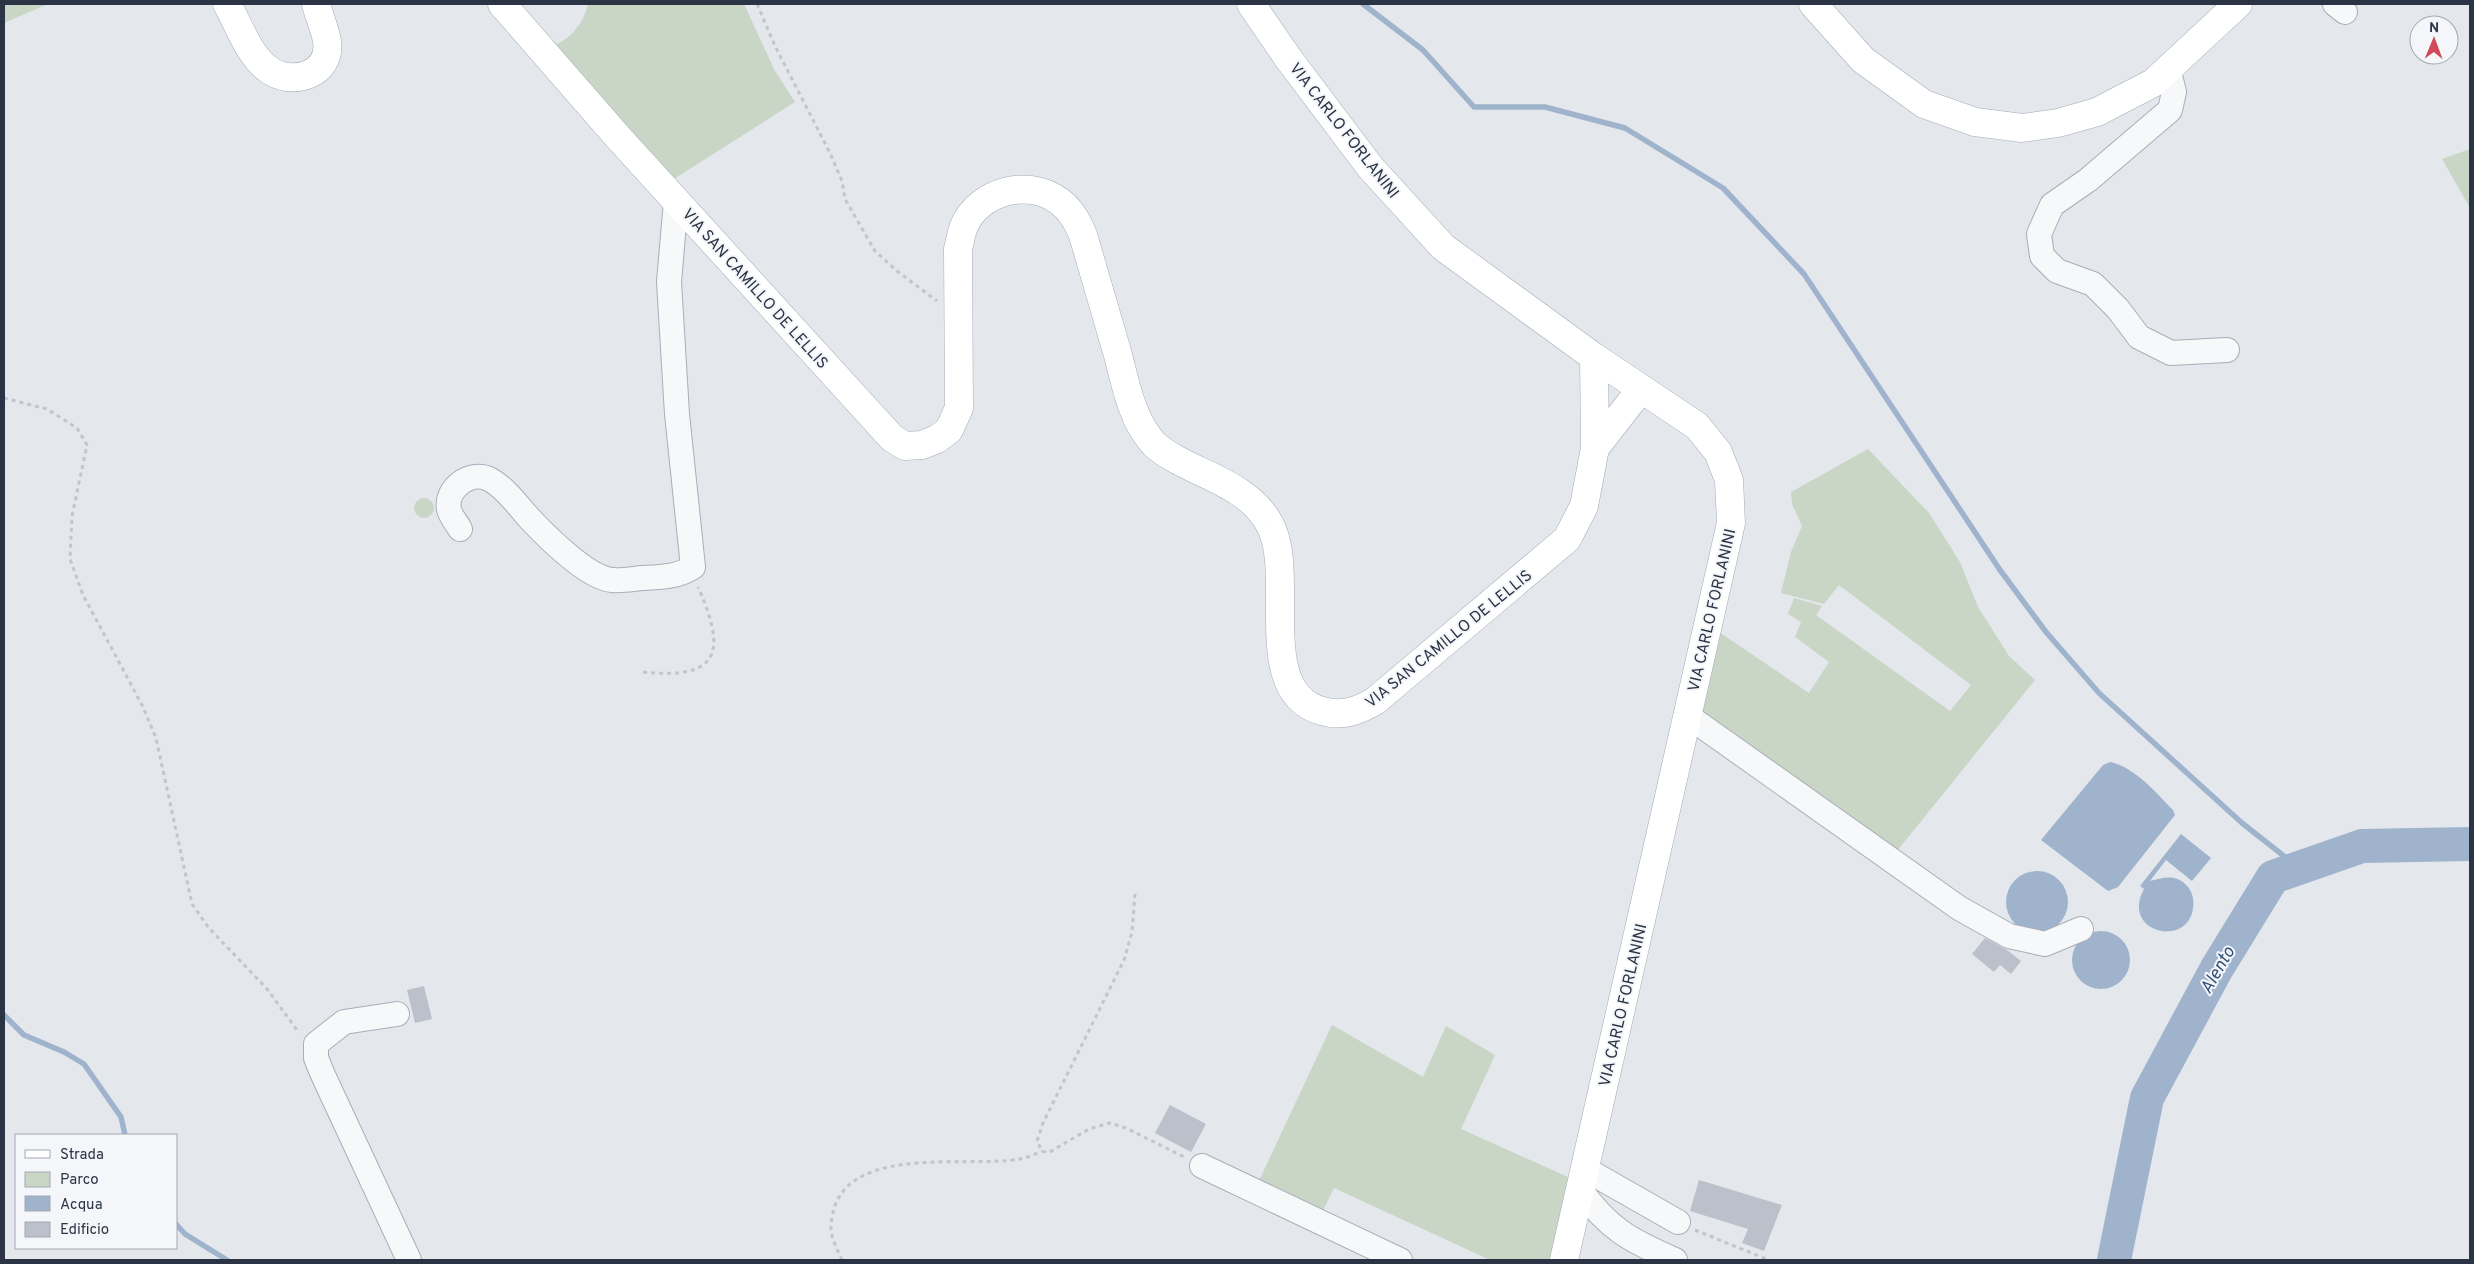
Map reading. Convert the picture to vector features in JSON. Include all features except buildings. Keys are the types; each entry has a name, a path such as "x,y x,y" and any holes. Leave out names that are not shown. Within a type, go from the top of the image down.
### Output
{"main road":[{"path":"228,4 255,56 268,69 284,78 300,78 318,70 326,57 327,42 316,4"},
{"name":"VIA SAN CAMILLO DE LELLIS","path":"502,4 676,201 892,438 905,446 922,445 937,439 949,430 956,419 959,408 958,249 964,226 978,206 1005,191 1026,189 1053,197 1069,210 1083,235 1135,414 1155,444 1244,494 1268,520 1278,548 1282,655 1286,679 1302,702 1316,710 1330,714 1356,711 1375,701 1566,539 1584,506 1596,448 1594,357"},
{"name":"VIA CARLO FORLANINI","path":"1251,4 1288,58 1370,167 1443,247 1594,357 1697,426 1718,452 1729,480 1731,523 1564,1260"},
{"path":"1813,4 1863,60 1924,104 1975,122 2022,128 2058,123 2097,112 2153,83 2238,4"},
{"name":"VIA SAN CAMILLO DE LELLIS","path":"1596,448 1641,389"}],"street":[{"path":"2168,68 2174,92 2170,110 2088,180 2052,205 2039,234 2042,256 2057,271 2093,284 2118,309 2139,337 2171,353 2227,350"},
{"path":"460,529 449,511 449,500 453,489 461,482 476,478 488,479 513,499 530,519 588,572 610,580 682,574 694,567 677,414 670,282 676,201"},
{"path":"1688,716 1960,908 2008,936 2045,944 2081,929"},
{"path":"397,1014 344,1022 316,1044 316,1058 345,1125 409,1260"},
{"path":"1202,1166 1400,1260"},
{"path":"1582,1179 1678,1222"},
{"path":"1582,1179 1594,1210 1630,1240 1675,1260"}],"path":[{"path":"757,4 830,154 842,181 846,199 875,251 896,272 959,317"},
{"path":"4,398 47,409 77,428 87,445 72,516 70,559 83,595 142,705 156,738 192,904 214,934 284,1009 316,1058"},
{"path":"643,672 685,672 700,667 710,660 715,649 715,636 707,606 698,587 694,567"},
{"path":"1042,1152 1038,1141 1043,1124 1124,960 1132,932 1136,894"},
{"path":"842,1260 831,1230 834,1209 840,1193 851,1182 907,1163 1021,1159 1042,1152 1048,1153 1089,1129 1110,1123 1126,1128 1202,1166"},
{"path":"1678,1222 1769,1260"}],"green space":[{"path":"4,4 48,4 4,23"},
{"path":"588,4 744,4 775,71 795,102 674,179 548,47 556,45 574,32 583,19"},
{"path":"2470,149 2470,208 2442,159"},
{"path":"1868,449 1929,513 1960,562 1978,607 2009,656 2035,680 1893,856 1692,715 1713,628 1809,693 1829,662 1795,637 1801,622 1788,614 1794,598 1822,606 1816,615 1950,711 1971,685 1839,585 1824,604 1781,593 1791,552 1802,526 1792,504 1791,492"},
{"path":"424,498 431,501 434,508 431,515 424,518 417,515 414,508 417,501"},
{"path":"1332,1025 1423,1077 1446,1026 1495,1055 1461,1129 1568,1177 1550,1260 1490,1260 1334,1188 1319,1219 1257,1185"}],"water":[{"path":"2110,762 2128,769 2136,775 2173,810 2175,815 2118,887 2108,891 2041,840 2103,765"},
{"path":"2181,834 2211,858 2192,881 2166,860 2150,881 2174,878 2188,887 2193,897 2193,908 2188,921 2180,928 2169,931 2158,930 2148,925 2141,916 2139,904 2144,889 2140,886"},
{"path":"2031,871 2043,871 2059,880 2066,890 2068,902 2066,914 2059,924 2043,933 2031,933 2020,928 2011,919 2006,908 2006,896 2011,885 2020,876"},
{"path":"2101,931 2117,936 2125,944 2130,960 2125,976 2117,984 2101,989 2085,984 2077,976 2072,960 2077,944 2085,936"}],"waterway":[{"path":"1363,4 1423,50 1474,107 1545,107 1625,128 1723,188 1804,274 2000,570 2046,632 2099,693 2242,823 2299,868"},
{"name":"Alento","path":"2114,1260 2147,1098 2217,968 2273,877 2362,846 2470,844"},
{"path":"4,1015 24,1035 64,1052 84,1064 121,1117 125,1134"},
{"path":"178,1226 185,1234 227,1260"}]}
